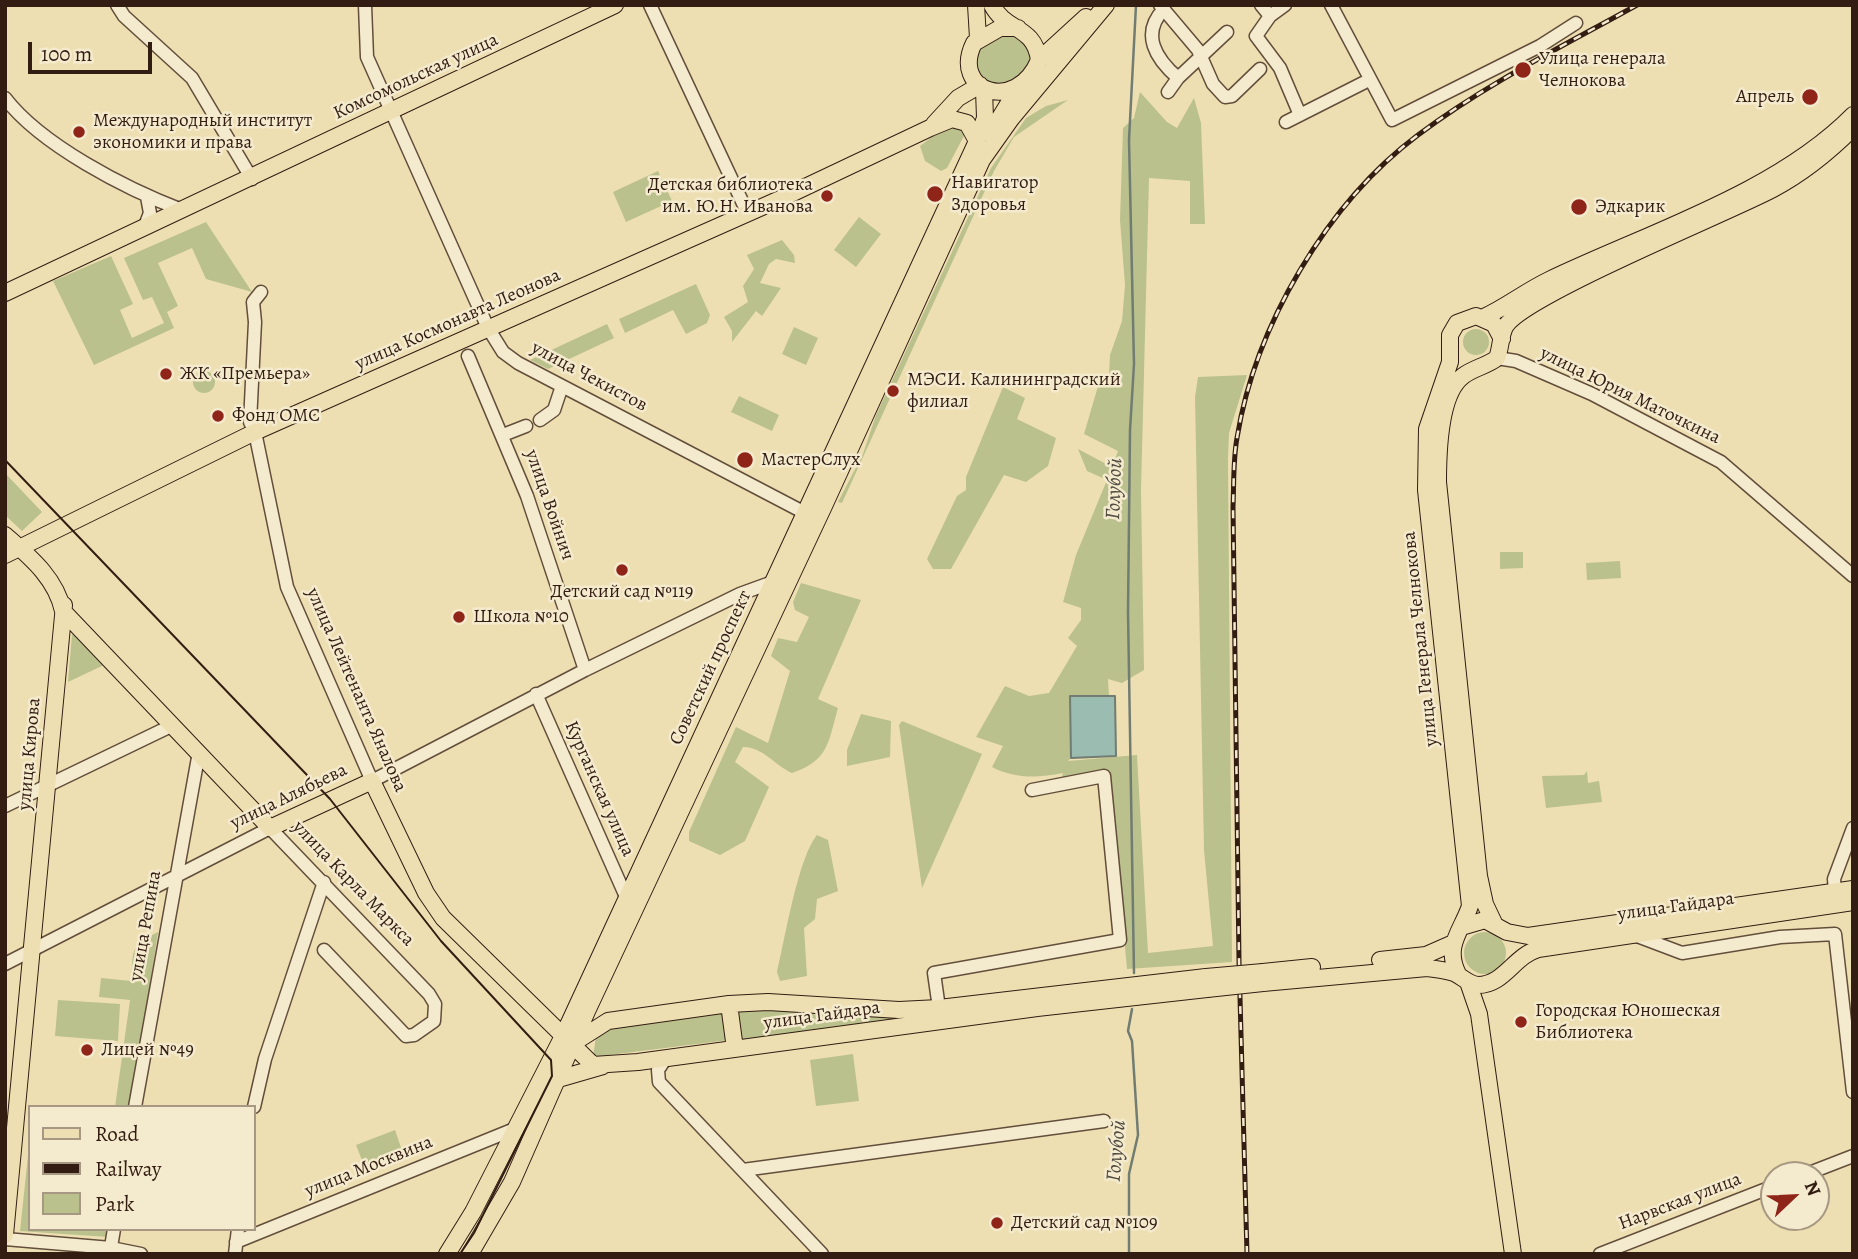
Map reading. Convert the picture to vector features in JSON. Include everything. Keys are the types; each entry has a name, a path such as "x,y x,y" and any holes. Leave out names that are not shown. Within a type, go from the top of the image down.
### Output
{"main road":[{"name":"Комсомольская улица","path":"5,293 145,226 252,179 615,5"},
{"path":"976,5 978,38"},
{"path":"992,5 996,13 1031,37 1039,60 1018,88 995,93 982,88 969,63 970,51 978,38 1000,28 1018,29"},
{"name":"Советский проспект","path":"1039,60 1065,33 1104,5"},
{"name":"Советский проспект","path":"447,1254 596,993 824,506 982,160 1011,119 1104,5"},
{"name":"улица Космонавта Леонова","path":"930,128 958,98 982,88"},
{"name":"Советский проспект","path":"470,1254 512,1182 558,1079 568,1040 627,899 977,141 985,118 982,88"},
{"name":"Советский проспект","path":"982,160 986,142 1018,88"},
{"name":"улица Генерала Челнокова","path":"1501,927 1485,904 1479,876 1424,448 1433,404 1450,362 1450,335 1457,323 1465,318 1484,317 1547,280 1792,171 1853,115"},
{"name":"улица Космонавта Леонова","path":"16,550 255,432 748,214 930,128 952,119 967,123 977,141"},
{"name":"улица Генерала Челнокова","path":"1461,927 1470,906 1440,567 1438,482 1441,428 1459,379 1481,367 1500,348 1511,320 1538,300 1826,154 1853,128"},
{"path":"1484,317 1494,324 1500,348"},
{"path":"1451,349 1456,359 1467,367 1481,367"},
{"name":"улица Карла Маркса","path":"5,527 16,550"},
{"name":"улица Карла Маркса","path":"5,536 16,550 52,582 59,593 63,611 270,828"},
{"name":"улица Кирова","path":"5,1237 11,1127 33,949 63,611"},
{"name":"улица Алябьева","path":"270,828 372,781"},
{"name":"улица Лейтенанта Яналова","path":"372,781 426,893 443,918 568,1040"},
{"name":"улица Гайдара","path":"1461,927 1485,920 1501,927 1544,935 1853,890"},
{"name":"улица Гайдара","path":"1263,977 1427,968 1463,978 1493,982 1522,955 1538,949 1853,902"},
{"path":"1461,927 1451,944 1452,963 1463,978 1479,1014 1513,1254"},
{"path":"1501,927 1513,944 1510,966"},
{"name":"улица Гайдара","path":"568,1040 616,1019 729,1004 768,1002 899,1010 939,1008 1263,977 1426,956 1451,944"},
{"path":"1479,1014 1493,982"},
{"name":"улица Гайдара","path":"558,1079 603,1066 1207,983"},
{"path":"596,993 603,1010 616,1019"},
{"path":"729,1004 735,1049"},
{"path":"568,1040 589,1063 603,1066"}],"street":[{"path":"117,5 124,16 192,78 252,179"},
{"name":"улица Чекистов","path":"365,5 367,57 494,341 513,359 805,513"},
{"path":"650,5 748,214"},
{"path":"1261,5 1278,9 1256,36 1280,68 1300,115"},
{"path":"1331,5 1368,80 1392,120 1540,46 1576,23"},
{"path":"1178,78 1162,64 1153,46 1152,24 1162,7 1201,57 1213,84 1225,97 1232,96 1260,69"},
{"path":"1168,92 1178,78 1227,32"},
{"path":"1286,122 1368,80"},
{"path":"5,97 11,115 73,155 147,197 181,210"},
{"path":"145,226 150,213 147,197"},
{"name":"улица Лейтенанта Яналова","path":"261,292 253,302 255,336 250,422 255,432 287,587 372,781"},
{"name":"улица Юрия Маточкина","path":"1500,348 1516,361 1592,394 1721,462 1853,576"},
{"name":"улица Войнич","path":"468,356 527,496 585,670"},
{"path":"540,420 554,410 562,386"},
{"path":"503,435 526,426"},
{"name":"улица Алябьева","path":"372,781 536,694 740,594 773,582"},
{"path":"740,594 762,607"},
{"name":"Курганская улица","path":"536,694 627,899"},
{"path":"5,806 173,725"},
{"name":"улица Репина","path":"135,1105 198,752"},
{"path":"939,1008 934,973 1121,940 1104,776 1032,790"},
{"name":"улица Алябьева","path":"5,964 270,828"},
{"name":"улица Карла Маркса","path":"270,828 429,994 435,1004 434,1021 414,1035 406,1036 324,950"},
{"path":"1835,892 1834,879 1853,828"},
{"path":"254,1105 265,1059 324,882"},
{"path":"1630,935 1661,943 1682,953 1780,937 1835,934 1853,1092"},
{"path":"666,1058 658,1070 659,1082 822,1254"},
{"path":"743,1170 1104,1121"},
{"name":"улица Москвина","path":"236,1242 517,1128"},
{"path":"1830,1165 1853,1156"},
{"name":"Нарвская улица","path":"1600,1254 1760,1191"},
{"path":"110,1251 114,1231"},
{"path":"5,1237 141,1254"}],"green space":[{"path":"1014,33 1029,43 1028,68 1020,77 997,87 979,70 978,54 982,46 990,40"},
{"path":"1140,92 1167,122 1177,128 1194,98 1201,123 1205,224 1190,224 1190,181 1149,178 1141,490 1144,670 1122,683 1108,679 1109,696 1070,697 1071,758 1068,761 1137,755 1148,953 1213,946 1204,850 1195,397 1198,377 1247,375 1229,433 1228,458 1232,962 1127,969 1109,772 1061,780 1063,773 1045,776 1009,774 992,767 1003,746 976,737 1005,686 1029,696 1049,693 1077,646 1068,638 1081,620 1081,608 1063,602 1076,555 1107,480 1087,471 1078,449 1112,467 1118,451 1084,434 1101,376 1109,376 1110,355 1122,321 1125,285 1120,220 1123,128 1134,118"},
{"path":"1068,100 1014,137 994,171 842,503 838,502 863,454 876,415 991,168 1026,118 1046,106"},
{"path":"959,125 965,134 947,168 941,171 925,161 920,146 936,134"},
{"path":"658,171 672,201 626,222 613,192"},
{"path":"859,217 881,234 856,267 834,250"},
{"path":"206,222 252,292 206,279 192,248 158,263 178,306 167,312 174,328 94,365 53,281 111,256 133,304 120,310 132,338 164,323 152,297 143,300 124,258"},
{"path":"782,240 794,255 795,263 776,259 769,264 760,283 781,288 762,316 756,311 732,342 732,331 724,317 748,302 743,286 754,269 747,255"},
{"path":"696,284 710,315 707,323 686,334 673,310 625,333 619,319"},
{"path":"607,324 614,338 548,369 530,360"},
{"path":"794,327 818,338 806,365 782,354"},
{"path":"1476,329 1485,333 1489,342 1485,351 1476,355 1467,351 1463,342 1467,333"},
{"path":"204,371 212,374 215,382 212,390 204,393 196,390 193,382 196,374"},
{"path":"1003,387 1025,398 1017,419 1056,438 1048,466 1026,482 1004,475 951,569 933,569 927,559 957,496 966,490 966,477"},
{"path":"739,396 779,415 772,431 731,412"},
{"path":"5,473 42,512 22,531 5,515"},
{"path":"1500,552 1523,552 1523,568 1500,569"},
{"path":"1620,561 1621,578 1587,580 1586,563"},
{"path":"801,583 861,600 818,699 838,708 832,731 820,756 792,773 763,753 743,747 735,762 769,787 745,841 720,855 689,841 689,832 736,727 768,743 790,671 771,656 778,638 797,642 809,617 795,610 793,602"},
{"path":"74,633 104,665 68,682 72,635"},
{"path":"861,714 891,721 890,757 847,766 847,750"},
{"path":"902,721 982,754 922,888 899,725"},
{"path":"1587,771 1588,783 1599,781 1602,802 1546,808 1542,776 1584,775"},
{"path":"817,835 828,840 838,891 817,899 815,919 804,928 807,976 780,981 777,972 793,900 804,861"},
{"path":"158,932 131,1105 115,1105 130,1000 99,997 101,978 131,981 134,952 141,942"},
{"path":"1485,932 1500,938 1506,953 1500,968 1485,974 1470,968 1464,953 1470,938"},
{"path":"58,1000 120,1004 118,1041 55,1036"},
{"path":"741,1009 910,1014 911,1019 745,1041 739,1037 737,1013"},
{"path":"725,1010 729,1040 593,1057 596,1036 619,1023"},
{"path":"853,1054 859,1101 816,1106 810,1060"},
{"path":"395,1130 405,1159 367,1173 356,1145"},
{"path":"28,1156 28,1231 109,1231 108,1237 20,1231"}],"water":[{"path":"1070,696 1115,696 1116,756 1071,758"}],"waterway":[{"name":"Голубой","path":"1134,973 1128,612 1130,430 1134,364 1129,140 1136,5"},
{"name":"Голубой","path":"1129,1254 1129,1174 1138,1135 1132,1041 1128,1031 1132,1009"}],"tram line":[{"path":"5,460 330,799 441,941 551,1060 552,1076 474,1233 460,1254"}],"railway":[{"path":"1247,1254 1239,961 1233,507 1234,463 1246,396 1260,353 1300,270 1325,231 1385,163 1418,135 1470,99 1637,5"}],"place":[{"name":"Улица генерала Челнокова","path":"1523,70"},
{"name":"Апрель","path":"1810,97"},
{"name":"Международный институт экономики и права","path":"79,132"},
{"name":"Навигатор Здоровья","path":"935,194"},
{"name":"Детская библиотека им. Ю.Н. Иванова","path":"827,196"},
{"name":"Эдкарик","path":"1579,207"},
{"name":"ЖК «Премьера»","path":"166,374"},
{"name":"МЭСИ. Калининградский филиал","path":"893,391"},
{"name":"Фонд ОМС","path":"218,416"},
{"name":"МастерСлух","path":"745,460"},
{"name":"Детский сад №119","path":"622,570"},
{"name":"Школа №10","path":"459,617"},
{"name":"Городская Юношеская Библиотека","path":"1521,1022"},
{"name":"Лицей №49","path":"87,1050"},
{"name":"Детский сад №109","path":"997,1223"}]}
